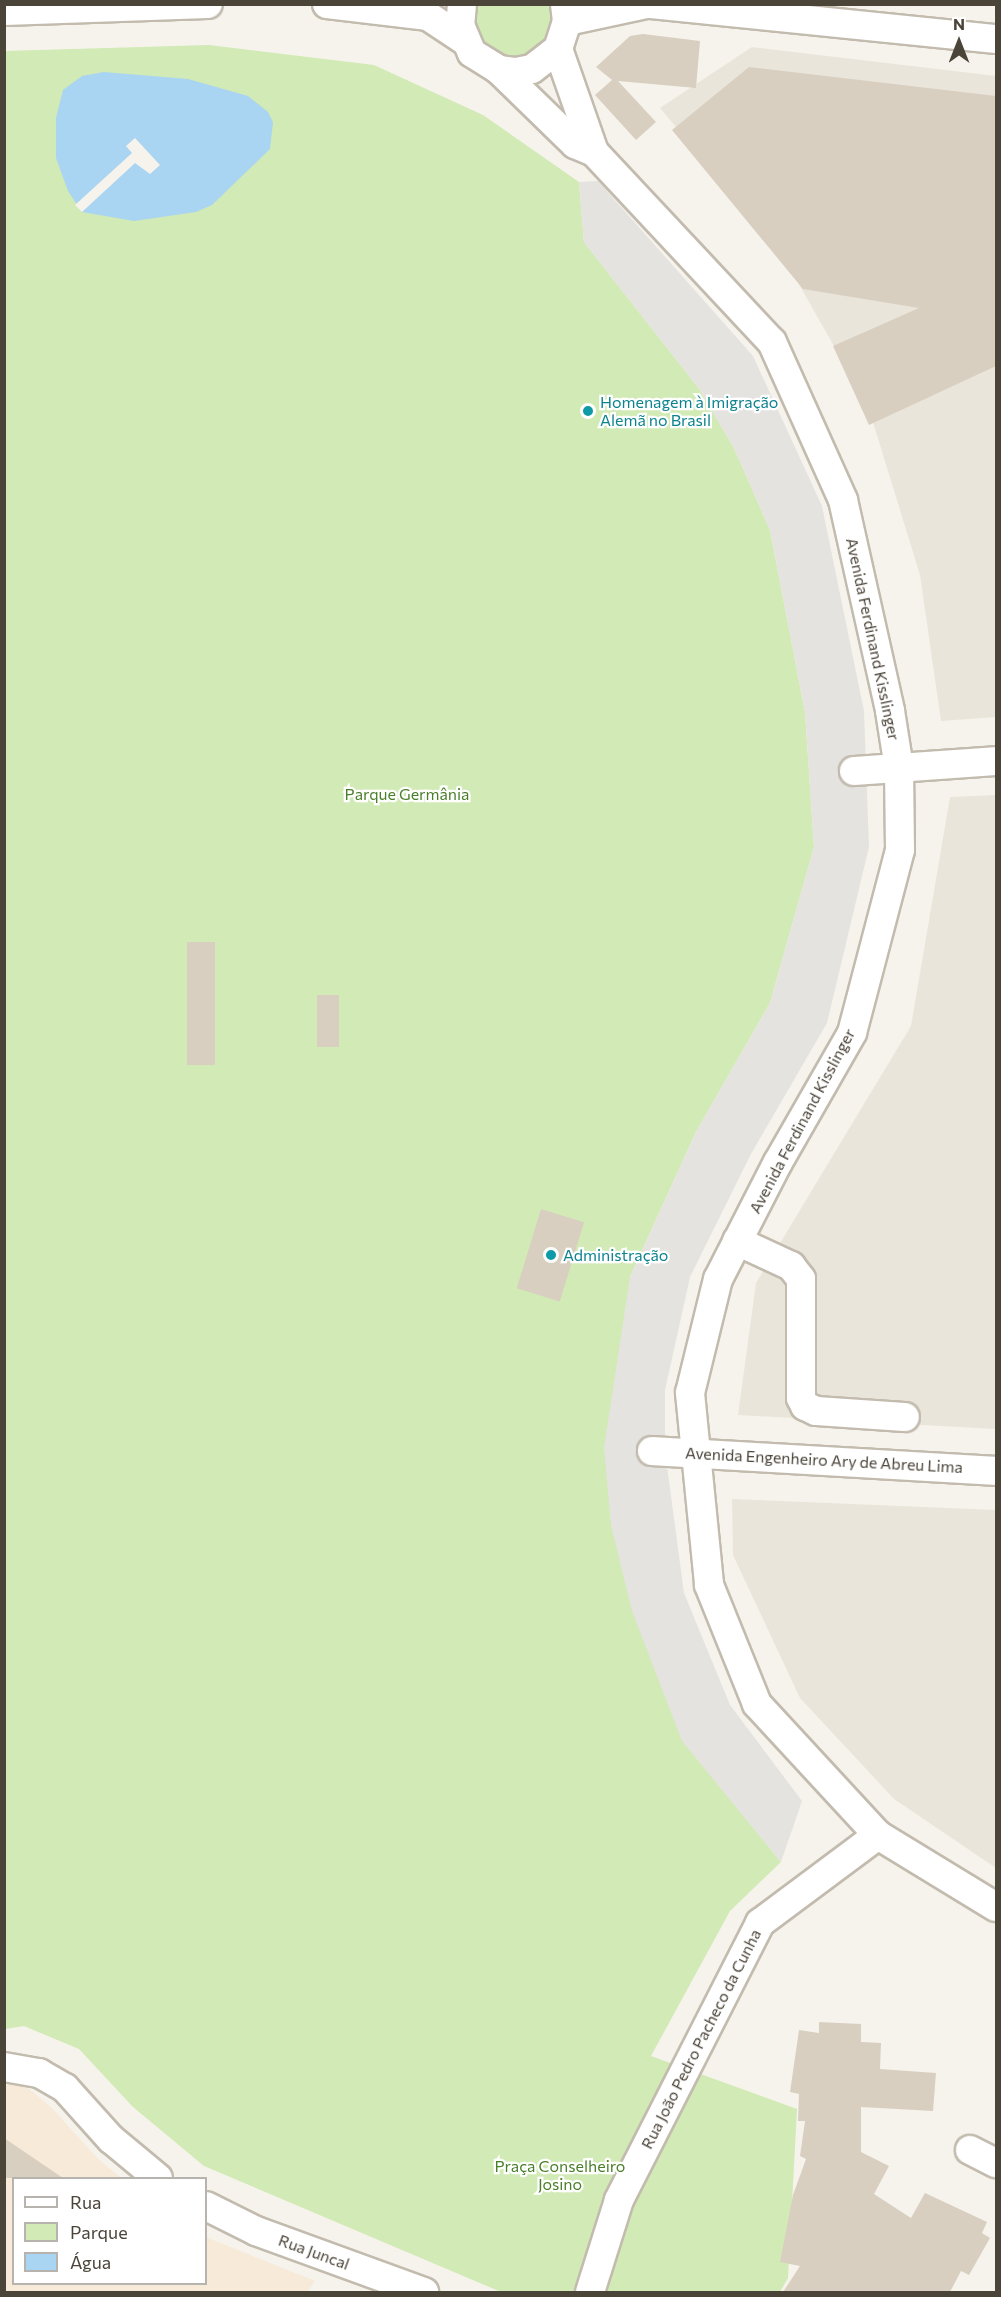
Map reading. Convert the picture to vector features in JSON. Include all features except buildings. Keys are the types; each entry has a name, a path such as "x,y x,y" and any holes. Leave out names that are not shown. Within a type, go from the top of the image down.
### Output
{"street":[{"path":"4,11 207,4"},
{"name":"Avenida Ferdinand Kisslinger","path":"327,4 428,16 464,40 472,53 499,70 575,144 594,152"},
{"path":"462,4 464,40"},
{"path":"499,70 532,69 558,49 566,13 646,4"},
{"path":"651,4 996,39"},
{"name":"Avenida Ferdinand Kisslinger","path":"558,49 594,152 772,342 843,500 890,711 898,768 900,850 852,1033 718,1279 690,1393 709,1585 757,1704 878,1835 996,1907"},
{"path":"854,771 996,761"},
{"path":"737,1241 791,1266 801,1279 801,1398 805,1406 816,1411 904,1417"},
{"name":"Avenida Engenheiro Ary de Abreu Lima","path":"652,1451 996,1471"},
{"name":"Rua João Pedro Pacheco da Cunha","path":"590,2292 620,2200 760,1923 878,1835"},
{"path":"4,2067 39,2073 65,2088 111,2139 157,2177"},
{"path":"970,2150 996,2163"},
{"name":"Rua Juncal","path":"207,2206 256,2231 424,2292"}],"shaded area":[{"path":"752,47 996,76 996,717 941,721 920,575 868,406 780,251 660,108"},
{"path":"598,181 753,356 822,506 864,711 869,847 827,1023 751,1154 690,1277 665,1390 665,1451 684,1593 730,1705 802,1801 781,1862 682,1741 632,1611 611,1525 604,1448 630,1277 696,1132 770,1003 814,847 805,712 770,530 734,448 700,390 584,242 579,182"},
{"path":"996,795 996,1429 738,1415 756,1283 911,1026 950,797"},
{"path":"732,1499 996,1510 996,1868 894,1799 800,1698 733,1555"},
{"path":"11,2080 20,2081 52,2108 98,2159 120,2177 12,2177 12,2285 207,2285 207,2237 315,2281 307,2292 5,2292 4,2089"}],"green space":[{"path":"476,5 550,5 553,23 550,35 532,53 508,57 496,54 478,36 474,22"},
{"name":"Parque Germânia","path":"209,45 374,65 483,115 579,182 584,242 700,390 734,448 770,530 805,712 814,847 770,1003 696,1132 630,1277 682,1740 781,1862 730,1911 651,2056 797,2109 788,2278 780,2292 501,2292 204,2166 133,2107 79,2049 24,2026 5,2029 5,51"}],"water":[{"path":"104,72 188,79 248,96 268,112 273,122 270,149 212,205 196,212 134,221 82,212 68,191 56,158 56,118 63,90 82,76"}],"pier":[{"path":"135,138 160,165 150,174 135,163 82,212 75,205 132,153 126,146"}],"place":[{"name":"Homenagem à Imigração Alemã no Brasil","path":"588,411"},
{"name":"Administração","path":"551,1255"}],"park label":[{"name":"Praça Conselheiro Josino","path":"560,2175"}]}
